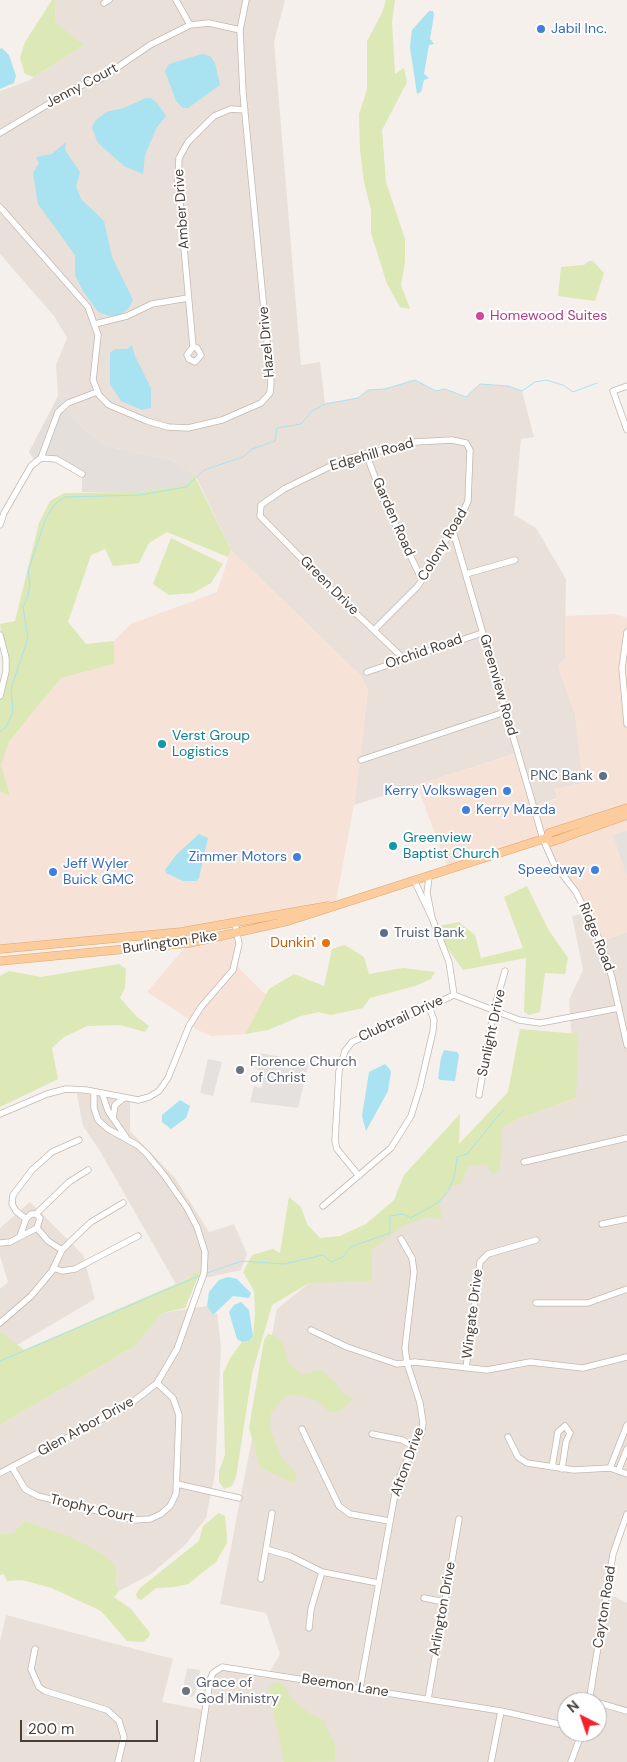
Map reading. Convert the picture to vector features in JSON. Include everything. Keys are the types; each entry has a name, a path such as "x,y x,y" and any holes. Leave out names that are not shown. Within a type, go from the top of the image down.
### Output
{"main road":[{"name":"Burlington Pike","path":"0,961 188,943 238,934 318,914 335,906 545,839 549,833 627,808"},
{"name":"Burlington Pike","path":"545,839 551,842 627,815"},
{"name":"Burlington Pike","path":"0,948 181,932 317,907 335,906"}],"street":[{"path":"176,0 190,25 209,23 240,30"},
{"name":"Hazel Drive","path":"97,392 109,405 147,421 168,427 188,428 222,420 261,403 270,393 271,382 245,110 240,30 246,0"},
{"name":"Jenny Court","path":"0,133 78,87 99,80 150,45 190,25"},
{"name":"Amber Drive","path":"193,347 178,181 179,158 188,142 214,116 231,109 245,110"},
{"path":"0,207 88,307 98,335 93,380 97,392 68,403 58,412 41,458 31,466 4,513 0,525"},
{"path":"95,324 127,316 152,304 188,298"},
{"path":"627,386 613,391 627,430"},
{"name":"Edgehill Road","path":"260,509 265,501 284,489 326,467 366,453 415,442 452,440 466,443"},
{"name":"Colony Road","path":"374,630 410,597 453,530 468,501 470,450 466,443"},
{"name":"Garden Road","path":"366,453 383,499 422,580"},
{"path":"41,458 56,459 82,474"},
{"name":"Green Drive","path":"260,509 260,516 278,535 342,601 404,659"},
{"name":"Greenview Road","path":"453,530 505,712 545,839"},
{"path":"466,574 515,560"},
{"path":"627,632 622,668 627,724"},
{"name":"Orchid Road","path":"367,672 482,633"},
{"path":"0,635 6,658 4,685 0,696"},
{"path":"361,760 505,712"},
{"name":"Ridge Road","path":"545,839 553,862 576,892 602,945 627,1045"},
{"path":"429,877 427,893 432,918"},
{"path":"415,882 432,918 449,962 454,995"},
{"path":"0,1114 60,1090 76,1088 124,1098 143,1099 154,1094 166,1082 189,1026 212,994 230,976 238,950 238,934 235,923"},
{"name":"Sunlight Drive","path":"479,1095 494,1009 505,971"},
{"name":"Clubtrail Drive","path":"359,1176 337,1149 335,1141 339,1071 345,1051 352,1042 454,995 494,1009 518,1020 540,1023 619,1008"},
{"path":"323,1206 391,1148 411,1116 420,1087 433,1030 434,1020 429,1006"},
{"name":"Glen Arbor Drive","path":"94,1092 94,1108 98,1120 108,1129 126,1137"},
{"name":"Glen Arbor Drive","path":"0,1474 129,1405 157,1383 177,1349 204,1273 206,1256 197,1228 187,1208 154,1162 126,1137 103,1102 102,1093"},
{"path":"113,1118 115,1105 124,1098"},
{"path":"524,1162 627,1138"},
{"path":"26,1219 16,1211 12,1204 13,1194 32,1170 52,1152 79,1140"},
{"path":"20,1236 26,1219 31,1214 36,1214 69,1182 88,1170"},
{"path":"0,1323 31,1296 53,1268 62,1250 91,1222 123,1203"},
{"path":"0,1243 10,1242 37,1228 40,1218 36,1214"},
{"path":"602,1224 627,1218"},
{"path":"37,1228 48,1241 62,1250"},
{"path":"53,1268 62,1271 75,1269 138,1236"},
{"name":"Afton Drive","path":"360,1688 389,1521 399,1478 415,1447 423,1423 420,1403 407,1363 405,1337 414,1265 402,1239"},
{"name":"Wingate Drive","path":"466,1368 480,1262 488,1254 536,1240"},
{"path":"536,1303 588,1303 627,1289"},
{"path":"311,1330 347,1347 388,1362 487,1370 530,1362 583,1368 627,1357"},
{"name":"Trophy Court","path":"12,1467 22,1485 34,1494 134,1520 150,1519 164,1512 174,1500 177,1484 178,1410 173,1398 157,1383"},
{"path":"610,1468 627,1425"},
{"path":"552,1467 558,1432 565,1426 570,1432 566,1442 562,1469"},
{"path":"302,1429 339,1506 350,1514 389,1521"},
{"path":"372,1434 402,1440 415,1447"},
{"path":"508,1437 515,1453 522,1461 562,1469 610,1468 618,1469 627,1474"},
{"path":"618,1469 627,1449"},
{"path":"177,1484 239,1498"},
{"path":"261,1579 272,1513"},
{"name":"Cayton Road","path":"590,1692 613,1554 627,1514"},
{"name":"Arlington Drive","path":"428,1699 459,1519"},
{"path":"266,1550 290,1556 322,1572 378,1583"},
{"path":"309,1628 311,1609 322,1572"},
{"path":"424,1598 444,1602"},
{"path":"35,1649 31,1669 39,1687 46,1691 107,1710 119,1721 124,1738 118,1762"},
{"name":"Beemon Lane","path":"197,1762 210,1680 219,1669 230,1667 500,1711 557,1724"},
{"path":"607,1706 627,1711"},
{"path":"491,1762 500,1711"},
{"path":"571,1762 578,1742"}],"shaded area":[{"path":"55,0 285,0 274,42 301,365 320,362 325,404 358,398 368,390 385,389 415,380 436,391 445,389 466,397 480,384 508,386 522,391 534,437 521,439 514,515 536,528 566,579 565,659 558,666 575,714 583,783 555,789 557,798 534,806 517,753 354,805 368,690 361,676 231,550 196,477 171,460 107,446 80,426 58,396 56,365 67,338 54,316 0,254 0,91 28,81 84,45 56,24"},
{"path":"58,396 80,426 107,446 171,460 194,475 186,485 138,492 82,492 82,474 56,459 35,461 29,452"},
{"path":"231,550 361,676 368,690 354,805 335,906 209,928 0,949 0,754 61,678 114,664 114,641 131,624 217,592"},
{"path":"615,614 627,618 627,932 600,942 580,900 566,880 543,839 449,871 417,785 518,753 534,806 557,799 555,789 583,783 575,714 558,666 565,659 565,616"},
{"path":"627,831 627,876 613,835"},
{"path":"586,913 600,942 627,932 627,1514 621,1528 607,1593 627,1603 627,1762 0,1762 0,1641 6,1615 173,1659 162,1702 205,1710 210,1680 219,1669 269,1673 280,1654 266,1613 220,1604 277,1309 502,1128 518,1119 576,1098 569,1000 583,970 572,916"},
{"path":"238,934 235,964 266,995 245,1034 211,1036 189,1026 192,1021 147,992 189,943"},
{"path":"260,1053 309,1062 298,1108 250,1102 254,1086 261,1088 263,1082 256,1080 259,1070 255,1068"},
{"path":"208,1059 222,1062 213,1096 200,1093"},
{"path":"76,1089 130,1098 130,1131 175,1178 209,1232 234,1224 247,1254 241,1270 206,1278 201,1271 176,1284 100,1151 83,1126"},
{"path":"30,1202 83,1255 95,1299 17,1345 0,1331 0,1289 8,1282 0,1256 0,1228"},
{"path":"207,1306 213,1315 217,1313 221,1347 215,1474 206,1518 185,1545 151,1574 119,1591 116,1584 117,1573 69,1536 24,1521 13,1533 0,1534 0,1425 135,1346 162,1313"},
{"path":"187,1668 200,1670 195,1695 192,1697 182,1695"}],"green space":[{"path":"52,0 55,0 56,23 84,45 34,77 25,74 20,58 25,42"},
{"path":"386,0 395,0 392,22 395,74 404,68 407,82 382,130 386,182 405,239 405,262 401,285 410,309 400,307 387,284 371,233 371,210 364,182 360,149 359,114 367,90 367,41 382,13"},
{"path":"589,261 593,261 604,273 595,301 558,296 561,267 584,265"},
{"path":"194,475 231,550 228,557 167,532 149,543 139,563 113,566 105,549 91,555 68,622 86,644 114,641 114,664 61,678 9,742 1,765 10,796 0,791 0,696 6,671 0,624 15,621 39,523 50,501 64,493 138,492 185,485"},
{"path":"171,538 223,564 211,583 193,593 169,595 153,584"},
{"path":"527,886 548,929 568,958 565,974 545,973 540,1012 529,1015 524,1012 526,958 463,970 446,946 438,926 459,922 475,935 481,958 523,948 504,897"},
{"path":"345,945 364,957 369,974 403,968 435,972 431,979 415,986 370,998 363,1008 331,1015 319,1012 301,1016 268,1030 245,1034 269,989 294,974 324,986 332,949"},
{"path":"119,964 126,969 125,988 120,998 136,1016 149,1026 145,1032 120,1025 87,1026 64,1037 52,1048 58,1079 0,1107 0,976 9,971 41,977"},
{"path":"520,1029 578,1034 576,1098 518,1119 502,1128 500,1169 492,1175 486,1164 468,1166 461,1184 450,1187 439,1202 442,1219 425,1217 401,1227 372,1250 372,1281 309,1283 272,1305 252,1374 236,1477 232,1486 224,1489 219,1482 219,1471 225,1455 223,1373 231,1357 242,1342 249,1341 253,1336 255,1314 254,1291 243,1272 252,1255 273,1249 280,1253 289,1197 301,1207 307,1224 320,1238 340,1236 366,1224 394,1200 404,1175 460,1114 459,1144 508,1092"},
{"path":"201,1270 185,1308 162,1313 135,1346 0,1425 0,1331 24,1350 185,1280"},
{"path":"268,1334 276,1336 283,1343 288,1362 301,1375 320,1370 334,1381 342,1393 354,1398 341,1410 329,1412 318,1401 299,1395 287,1395 271,1412 270,1428 280,1455 296,1474 295,1484 260,1467 249,1428 264,1340"},
{"path":"219,1513 225,1516 227,1543 216,1562 188,1584 156,1588 141,1600 137,1598 136,1594 140,1588 199,1541 203,1526"},
{"path":"24,1521 69,1536 104,1555 114,1565 117,1573 116,1584 119,1591 114,1597 131,1609 150,1633 149,1637 143,1642 127,1641 101,1611 52,1588 22,1580 7,1581 4,1574 0,1575 0,1534 13,1533"},
{"path":"276,1682 283,1683 290,1696 301,1707 312,1715 326,1721 326,1728 335,1744 335,1761 284,1762 269,1687"}],"water":[{"path":"429,11 433,11 434,15 430,39 434,44 429,45 424,74 429,78 424,80 421,92 417,94 410,47 412,30"},
{"path":"2,48 9,55 16,76 14,83 0,89 0,49"},
{"path":"202,54 210,56 215,63 220,85 188,108 183,108 176,101 165,71 169,64"},
{"path":"146,98 151,98 157,103 166,116 157,127 145,155 143,174 124,166 98,143 92,128 95,121 106,112 124,108"},
{"path":"66,142 65,150 80,172 76,186 81,199 104,221 112,257 133,300 128,309 120,315 109,316 98,312 83,291 75,275 75,255 38,204 33,173 39,163 36,157 52,154"},
{"path":"132,345 135,356 151,388 151,408 142,410 121,401 110,384 110,353 115,349 127,349"},
{"path":"199,834 208,838 199,878 196,881 183,881 166,873 165,870 176,855"},
{"path":"444,1050 457,1052 459,1055 455,1081 440,1080 438,1078"},
{"path":"385,1064 391,1071 388,1091 366,1131 362,1116 369,1072"},
{"path":"180,1100 190,1106 186,1118 171,1129 162,1122 162,1115"},
{"path":"228,1277 237,1279 251,1293 249,1298 233,1296 213,1315 207,1306 209,1292 219,1280"},
{"path":"241,1302 249,1310 253,1336 249,1341 242,1342 237,1339 229,1312 234,1305"}],"waterway":[{"path":"0,732 6,727 13,713 11,688 28,638 23,607 28,596 30,584 28,571 46,518 54,505 65,497 140,495 186,487 204,470 243,457 252,449 275,441 277,428 301,424 312,411 325,404 358,398 368,390 385,389 415,380 436,391 445,389 466,397 480,384 508,386 522,391 535,382 546,380 563,385 573,392 597,383"},
{"path":"207,1273 242,1261 284,1264 323,1255 331,1262 343,1257 350,1247 390,1233 390,1216 403,1214 411,1218 439,1202 449,1190 455,1174 457,1157 467,1154 504,1109"},
{"path":"0,1361 201,1275"}],"place":[{"name":"Jabil Inc.","path":"541,29"},
{"name":"Homewood Suites","path":"480,316"},
{"name":"Verst Group Logistics","path":"162,744"},
{"name":"PNC Bank","path":"603,776"},
{"name":"Kerry Volkswagen","path":"507,791"},
{"name":"Kerry Mazda","path":"466,810"},
{"name":"Greenview Baptist Church","path":"393,846"},
{"name":"Zimmer Motors","path":"297,857"},
{"name":"Speedway","path":"595,870"},
{"name":"Jeff Wyler Buick GMC","path":"53,872"},
{"name":"Truist Bank","path":"384,933"},
{"name":"Dunkin'","path":"326,943"},
{"name":"Florence Church of Christ","path":"240,1070"},
{"name":"Grace of God Ministry","path":"186,1691"}]}
